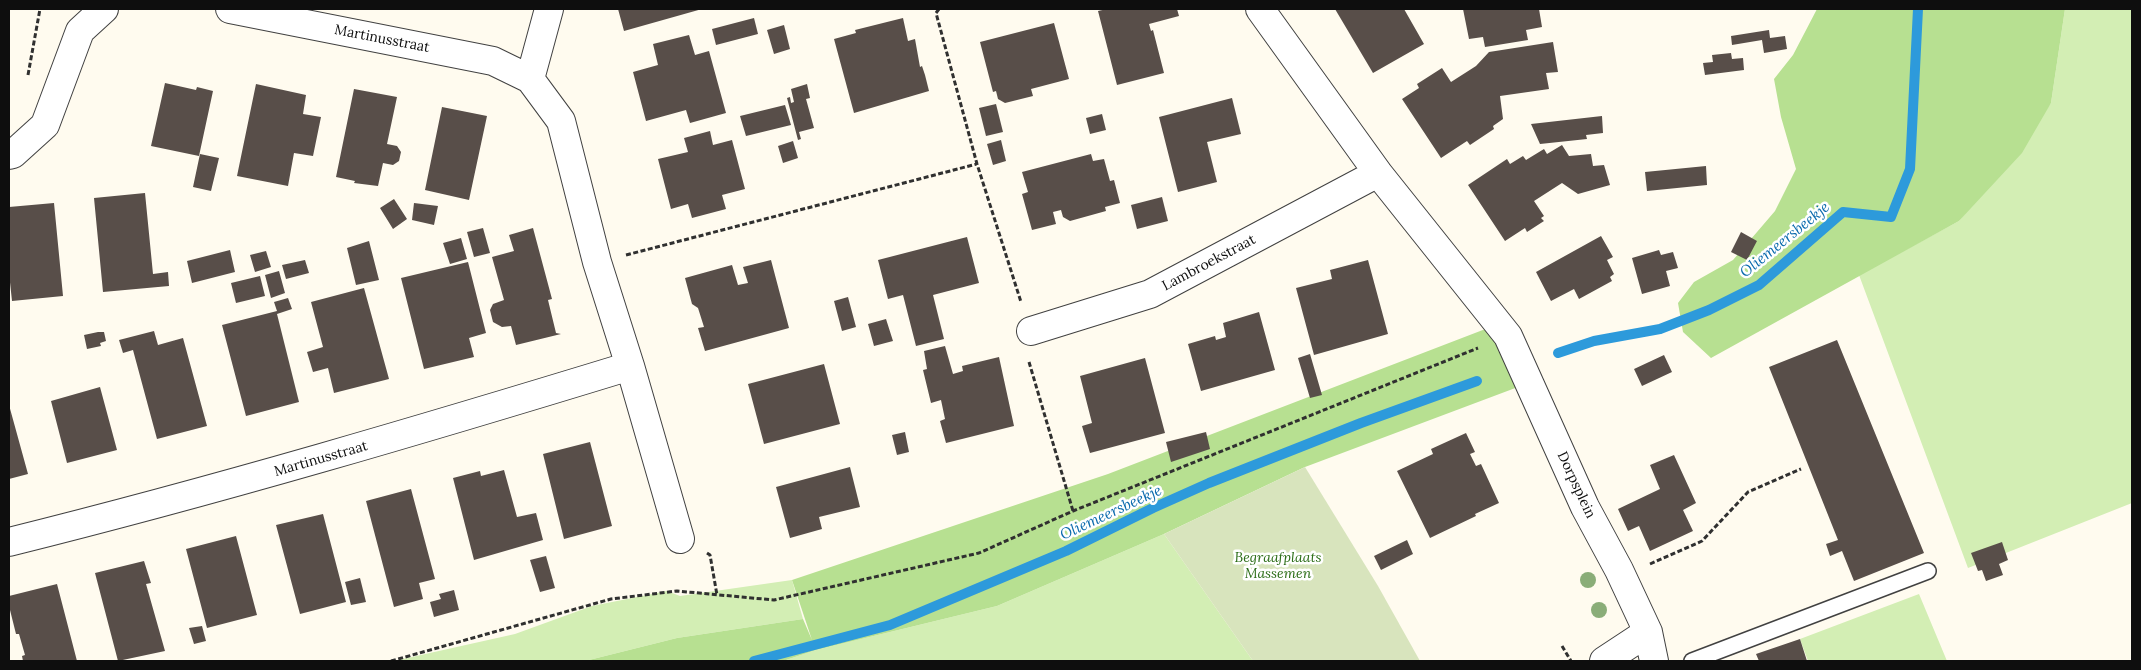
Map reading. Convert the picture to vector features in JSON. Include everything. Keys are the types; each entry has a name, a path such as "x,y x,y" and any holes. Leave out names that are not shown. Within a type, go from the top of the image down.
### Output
{"street":[{"path":"9,155 14,154 45,124 80,31 104,9"},
{"name":"Martinusstraat","path":"230,9 492,61 530,79 561,121 596,262 630,366 680,539"},
{"path":"530,79 549,9"},
{"path":"1260,9 1378,172 1508,336"},
{"name":"Lambroekstraat","path":"1031,331 1150,294 1378,172"},
{"name":"Dorpsplein","path":"1508,336 1585,507 1622,576 1648,632 1654,661"},
{"name":"Martinusstraat","path":"9,542 202,493 368,446 630,366"},
{"path":"1604,661 1648,632"}],"lane":[{"path":"1692,661 1928,571"}],"path":[{"path":"939,9 936,13 977,164 1031,331 1029,361 1073,511"},
{"path":"596,262 977,164"},
{"path":"391,661 611,600 677,591 774,600 979,553 1073,511 1508,336"},
{"path":"1622,576 1702,541 1748,492 1801,469"},
{"path":"680,539 710,555 718,595"},
{"path":"1562,646 1571,661"}],"green space":[{"path":"1817,9 2065,9 2051,103 2022,153 1959,221 1711,358 1683,332 1678,303 1694,282 1733,260 1775,211 1796,169 1781,117 1774,79 1793,55"},
{"path":"2065,9 2132,9 2132,503 1968,568 1859,275 1959,221 2051,103"},
{"path":"1488,328 1518,387 1305,467 1164,534 997,606 816,650 783,661 585,661 677,638 803,619 812,640 792,580 1108,474"},
{"name":"Begraafplaats Massemen","path":"1305,467 1378,586 1420,661 1253,661 1164,534"},
{"path":"1164,534 1253,661 783,661 816,650 997,606"},
{"path":"792,580 803,619 677,638 585,661 394,661 515,634 592,606 667,591 680,596"},
{"path":"1919,594 1947,661 1808,661 1800,639"}],"building":[{"path":"618,9 702,9 624,31"},
{"path":"1107,9 1177,9 1179,16 1149,24 1151,31 1153,30 1164,73 1117,85 1098,11"},
{"path":"1335,9 1404,9 1424,44 1373,73"},
{"path":"1463,9 1539,9 1542,27 1526,30 1528,40 1485,47 1483,37 1469,39"},
{"path":"754,18 758,34 716,45 712,29"},
{"path":"903,18 908,41 915,39 920,67 922,66 929,91 854,113 834,39 856,33 855,30"},
{"path":"1054,23 1069,79 1031,89 1033,96 1005,103 998,99 996,91 993,92 980,42"},
{"path":"784,25 790,49 774,54 767,30"},
{"path":"1769,30 1770,38 1785,36 1787,49 1764,53 1762,40 1732,45 1731,36"},
{"path":"689,35 695,55 709,51 726,113 690,123 686,110 646,121 633,72 658,65 653,44"},
{"path":"1553,42 1558,72 1546,73 1549,89 1500,96 1503,119 1493,126 1494,129 1470,145 1467,141 1441,158 1402,99 1419,88 1417,84 1442,68 1451,82 1476,66 1489,52"},
{"path":"1731,53 1732,59 1743,58 1744,70 1705,75 1703,63 1713,62 1712,55"},
{"path":"165,83 196,90 197,87 213,91 199,156 151,146"},
{"path":"256,84 306,95 303,114 321,117 313,156 294,153 288,186 237,176"},
{"path":"807,84 810,98 806,99 814,128 799,132 801,139 798,140 787,98 790,97 791,103 794,102 791,89"},
{"path":"354,89 397,97 387,144 397,146 401,152 399,161 393,165 383,163 378,186 354,183 355,181 336,177"},
{"path":"1232,98 1241,134 1207,142 1217,182 1178,192 1159,117"},
{"path":"996,104 1003,132 986,136 979,108"},
{"path":"785,105 791,125 746,136 740,116"},
{"path":"442,107 487,116 469,200 425,190"},
{"path":"1102,114 1106,130 1090,134 1086,118"},
{"path":"1602,116 1603,133 1586,135 1587,139 1540,144 1531,124"},
{"path":"710,131 713,145 732,140 745,189 722,195 726,209 692,218 688,204 671,209 658,159 688,152 684,138"},
{"path":"1001,140 1006,161 993,165 987,144"},
{"path":"793,141 798,158 783,163 778,146"},
{"path":"1562,145 1569,156 1591,154 1593,166 1604,165 1610,185 1578,194 1562,183 1534,201 1544,216 1541,218 1544,221 1527,232 1525,228 1505,241 1468,185 1507,159 1510,164 1523,156 1526,160 1544,149 1547,154"},
{"path":"200,154 219,158 211,191 193,187"},
{"path":"1091,154 1093,161 1104,159 1110,181 1114,180 1120,203 1105,207 1106,211 1070,221 1063,217 1061,210 1053,212 1056,224 1032,230 1022,194 1028,192 1022,172"},
{"path":"1706,166 1707,185 1647,191 1645,172"},
{"path":"145,193 153,274 168,272 169,286 103,292 94,198"},
{"path":"1162,197 1168,221 1137,229 1131,205"},
{"path":"394,199 407,219 393,229 380,208"},
{"path":"54,203 63,296 12,301 9,273 9,207"},
{"path":"414,203 438,206 434,225 412,220"},
{"path":"483,228 490,253 474,257 467,232"},
{"path":"533,228 552,299 548,300 556,333 561,334 516,345 511,326 502,327 493,322 490,310 493,304 504,300 492,257 514,251 509,235"},
{"path":"1741,232 1757,241 1747,260 1731,252"},
{"path":"1601,236 1613,257 1607,260 1614,274 1610,277 1612,281 1579,299 1574,289 1551,301 1536,272"},
{"path":"967,237 979,283 933,295 944,339 916,346 903,295 888,299 878,260"},
{"path":"461,238 467,259 450,264 443,243"},
{"path":"369,241 379,280 356,285 347,248"},
{"path":"230,250 235,272 192,283 187,261"},
{"path":"1659,250 1661,255 1673,252 1678,268 1666,271 1670,286 1642,294 1632,258"},
{"path":"266,251 271,267 255,272 250,255"},
{"path":"305,260 309,273 286,279 282,265"},
{"path":"771,260 789,328 705,351 698,328 704,327 698,308 692,304 685,278 732,265 738,285 748,283 743,267"},
{"path":"1368,260 1388,334 1314,355 1296,288 1332,279 1330,270"},
{"path":"468,262 486,333 469,338 474,357 424,369 401,278"},
{"path":"279,271 285,293 271,298 265,275"},
{"path":"260,276 265,296 236,303 231,283"},
{"path":"364,288 389,379 334,393 328,368 313,372 307,352 323,347 311,302"},
{"path":"848,297 856,327 842,331 834,301"},
{"path":"288,298 292,309 277,314 299,402 246,416 222,325 277,311 274,302"},
{"path":"1259,312 1275,370 1201,391 1188,344 1215,336 1216,340 1226,337 1223,323"},
{"path":"886,319 893,341 874,346 868,324"},
{"path":"154,331 158,345 183,338 207,426 157,439 133,350 123,353 119,340"},
{"path":"104,332 106,341 100,343 101,346 87,349 84,335"},
{"path":"1837,340 1924,553 1854,581 1842,551 1830,556 1826,544 1838,540 1769,367"},
{"path":"945,346 953,374 963,371 962,366 999,357 1014,426 946,443 940,421 945,419 941,400 931,403 923,370 927,369 924,351"},
{"path":"1310,354 1322,395 1310,398 1298,358"},
{"path":"1664,355 1672,372 1642,386 1634,369"},
{"path":"1145,358 1165,433 1090,453 1082,426 1092,423 1080,376"},
{"path":"824,364 840,424 764,444 748,384"},
{"path":"100,387 117,450 67,463 51,401"},
{"path":"9,405 28,474 9,479"},
{"path":"905,432 909,452 897,455 892,435"},
{"path":"1206,432 1210,449 1171,462 1166,442"},
{"path":"1466,433 1475,452 1470,454 1476,466 1481,464 1499,503 1430,538 1397,471 1433,454 1431,449"},
{"path":"590,442 612,526 564,539 543,454"},
{"path":"1674,455 1696,503 1683,510 1693,531 1650,551 1639,526 1628,531 1618,509 1660,489 1650,465"},
{"path":"850,467 860,507 819,517 822,529 790,538 776,487"},
{"path":"504,470 517,517 536,513 543,540 474,560 453,478 480,471 481,476"},
{"path":"411,489 435,579 419,583 423,599 394,607 366,501"},
{"path":"323,514 346,602 300,614 276,525"},
{"path":"236,536 257,615 207,628 186,549"},
{"path":"1407,540 1413,554 1381,570 1374,556"},
{"path":"2002,542 2008,560 1999,564 2003,575 1986,581 1982,570 1978,571 1971,553"},
{"path":"546,556 555,588 540,592 530,560"},
{"path":"144,561 151,583 146,584 165,651 118,661 95,573"},
{"path":"360,578 366,602 351,605 345,582"},
{"path":"57,584 77,661 23,661 22,656 25,655 19,634 16,634 9,606 9,596"},
{"path":"454,590 459,610 434,617 430,602 441,599 439,594"},
{"path":"202,626 206,641 194,644 189,628"},
{"path":"1800,639 1807,661 1759,661 1756,654"}],"waterway":[{"name":"Oliemeersbeekje","path":"1558,353 1594,341 1660,329 1709,310 1759,285 1843,212 1891,217 1910,169 1918,9"},
{"name":"Oliemeersbeekje","path":"754,661 890,625 1066,551 1209,483 1361,423 1477,381"}]}
